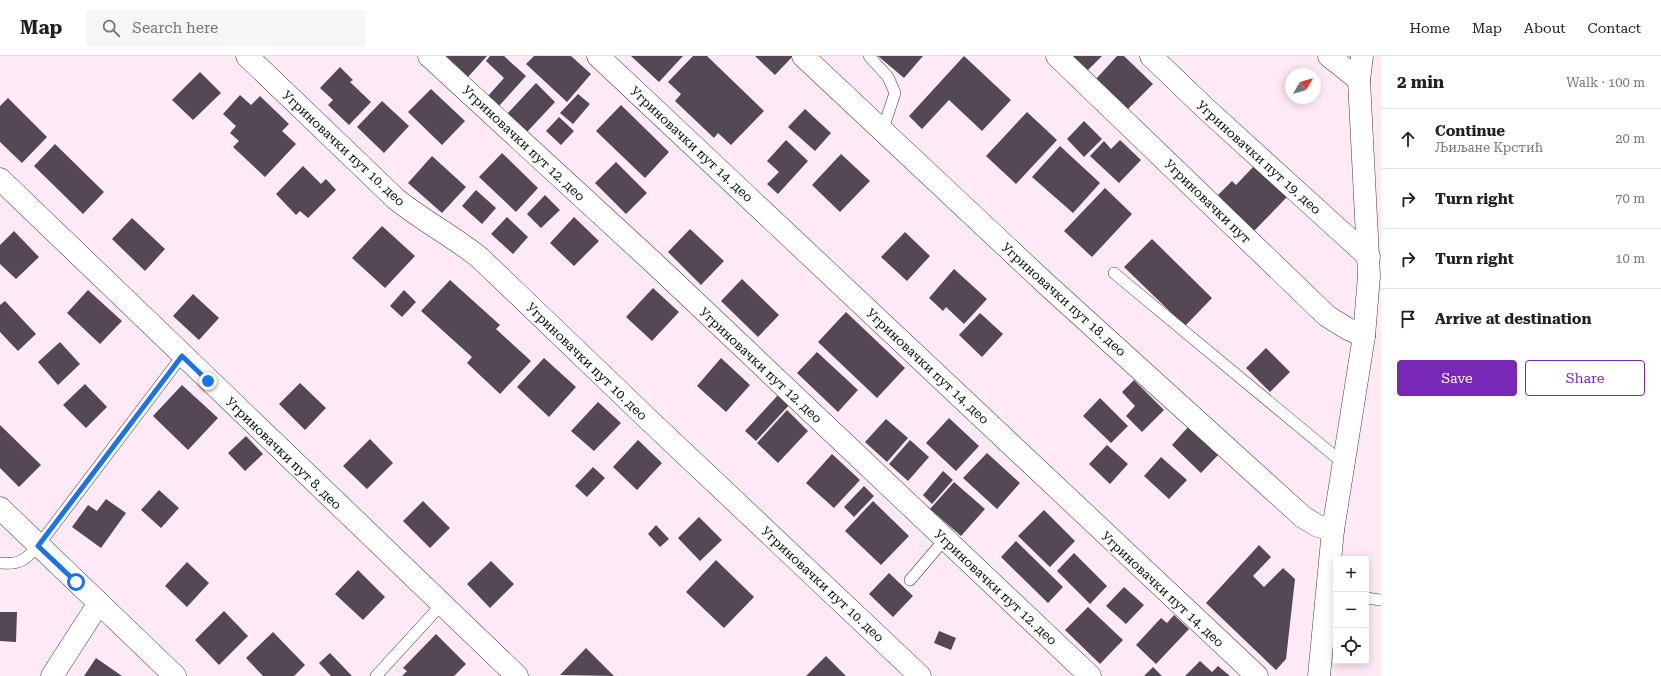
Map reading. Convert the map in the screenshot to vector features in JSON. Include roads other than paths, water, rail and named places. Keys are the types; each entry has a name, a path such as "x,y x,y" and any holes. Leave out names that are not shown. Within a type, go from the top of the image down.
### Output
{"street":[{"name":"Угриновачки пут 10. део","path":"247,56 396,199 412,212 452,237 480,258 920,676"},
{"name":"Угриновачки пут 12. део","path":"429,56 654,263 1090,676"},
{"name":"Угриновачки пут 14. део","path":"598,56 1257,676"},
{"name":"Угриновачки пут 18. део","path":"803,56 882,132 1303,517 1318,526 1333,530"},
{"name":"Угриновачки пут","path":"1057,56 1327,316 1348,329 1364,336"},
{"name":"Угриновачки пут 19. део","path":"1151,56 1205,108 1375,258"},
{"path":"1329,56 1359,80"},
{"path":"1319,676 1332,594 1333,530 1375,258 1359,80 1362,56"},
{"name":"Угриновачки пут 8. део","path":"0,178 182,356 442,604 508,673"},
{"path":"0,508 175,676"},
{"path":"52,676 99,603"}],"lane":[{"path":"869,56 888,77 895,93 882,132"},
{"path":"1114,273 1343,463"},
{"path":"0,563 15,564 31,555 182,356"},
{"path":"910,580 945,539"},
{"path":"1369,598 1381,600"},
{"path":"376,676 442,604"}]}
